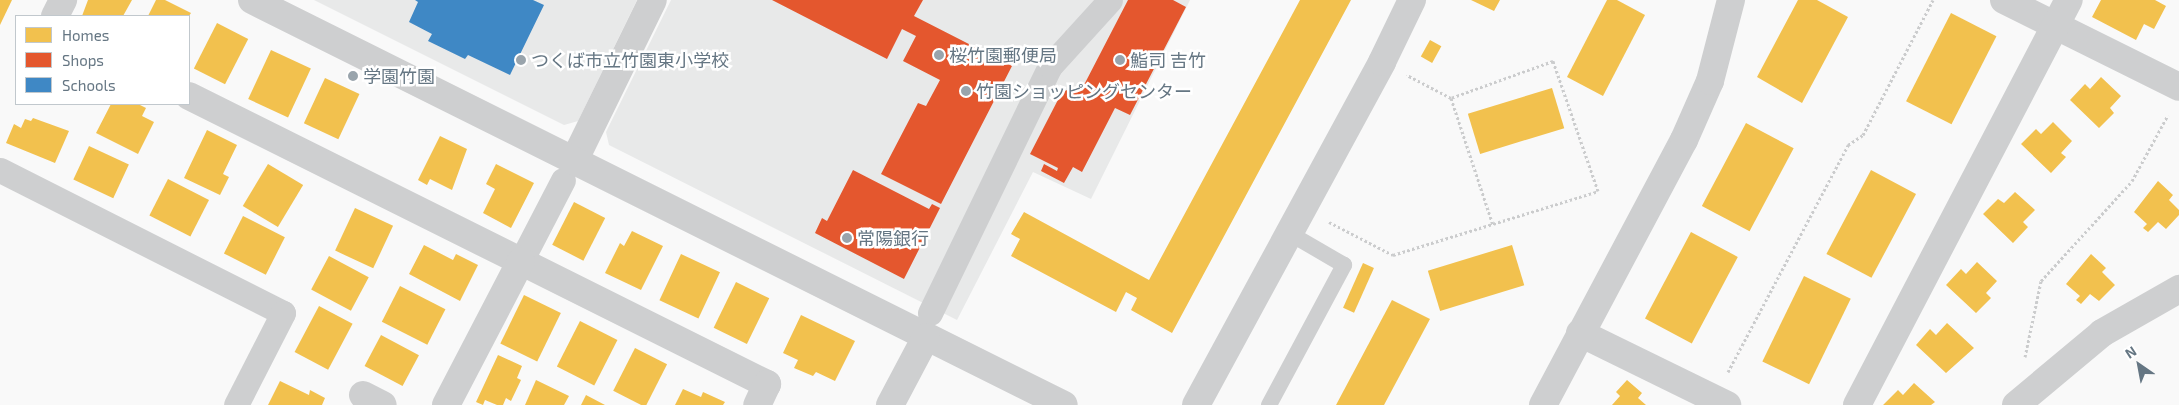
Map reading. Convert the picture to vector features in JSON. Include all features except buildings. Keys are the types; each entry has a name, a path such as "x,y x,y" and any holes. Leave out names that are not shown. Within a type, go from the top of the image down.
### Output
{"street":[{"path":"56,15 63,0"},
{"path":"252,0 568,171 928,325 1064,405"},
{"path":"446,405 568,171 653,0"},
{"path":"890,405 1050,66 1110,0"},
{"path":"1196,405 1382,62 1412,0"},
{"path":"1543,405 1684,140 1710,81 1731,0"},
{"path":"2004,0 2179,87"},
{"path":"1857,405 2069,0"},
{"path":"190,96 768,384 757,405"},
{"path":"0,170 283,313 236,405"},
{"path":"2023,398 2102,333 2179,289"},
{"path":"1580,333 1720,402"}],"lane":[{"path":"1269,405 1344,264 1289,233"}],"path":[{"path":"1720,402 1794,242 1848,145 1863,135 1933,0"},
{"path":"1382,62 1451,98 1493,225"},
{"path":"1303,208 1393,255 1598,191 1553,62 1451,98"},
{"path":"2023,398 2025,358 2041,281 2132,181 2170,112"}],"shaded area":[{"name":"つくば市立竹園東小学校","path":"314,0 637,0 578,121 564,125"},
{"path":"671,0 1190,0 1091,199 1033,172 957,320 609,145 606,132"}],"place":[{"name":"桜竹園郵便局","path":"939,55"},
{"name":"つくば市立竹園東小学校","path":"521,60"},
{"name":"鮨司 吉竹","path":"1120,60"},
{"name":"学園竹園","path":"353,76"},
{"name":"竹園ショッピングセンター","path":"966,91"},
{"name":"常陽銀行","path":"847,238"}]}
